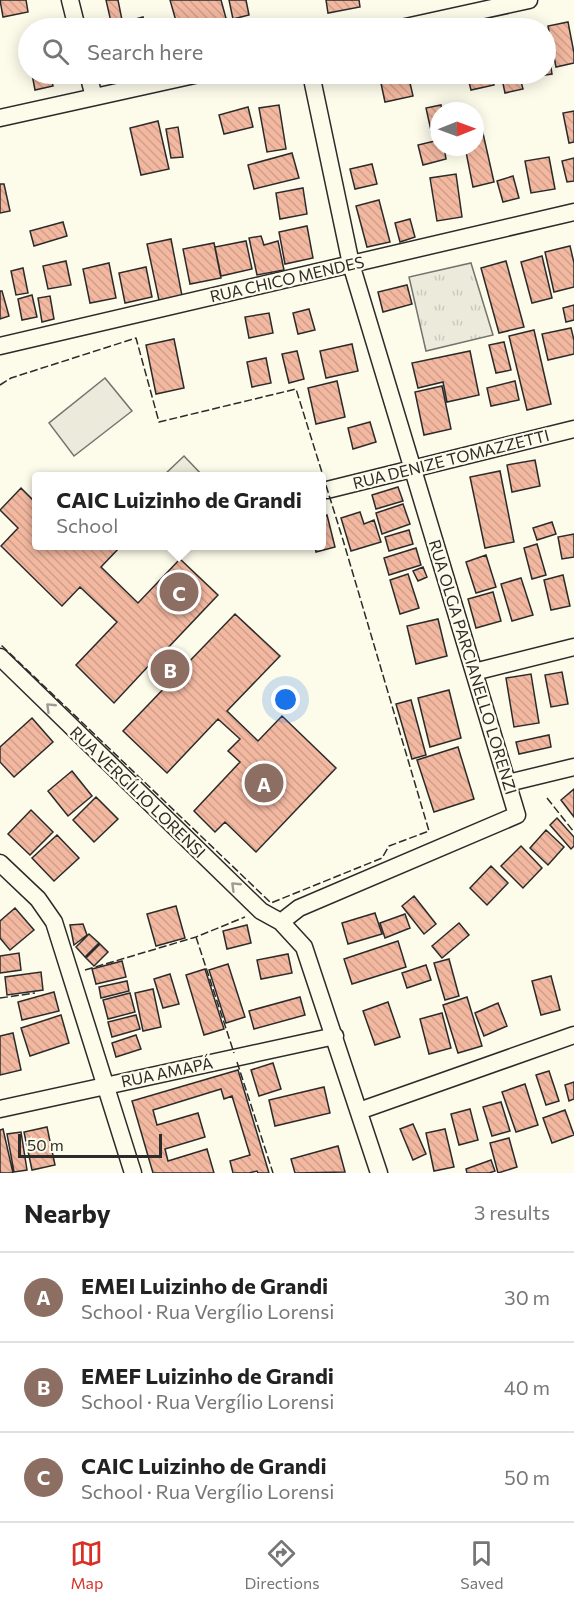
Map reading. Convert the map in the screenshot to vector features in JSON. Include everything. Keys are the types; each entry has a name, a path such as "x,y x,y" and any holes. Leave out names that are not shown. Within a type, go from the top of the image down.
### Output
{"street":[{"path":"70,0 74,18"},
{"path":"447,18 529,0"},
{"path":"91,84 94,97"},
{"path":"0,118 153,84"},
{"name":"RUA OLGA PARCIANELLO LORENZI","path":"281,922 299,908 518,815 351,264 313,84"},
{"name":"RUA CHICO MENDES","path":"0,346 574,212"},
{"name":"RUA DENIZE TOMAZZETTI","path":"327,490 574,429"},
{"path":"474,672 574,647"},
{"name":"RUA VERGÍLIO LORENSI","path":"0,657 261,911 281,922"},
{"path":"508,783 574,767"},
{"path":"0,863 38,899 54,922 134,1173"},
{"path":"281,922 304,947 380,1173"},
{"path":"359,1111 574,1035"},
{"name":"RUA AMAPÁ","path":"0,1109 335,1036"}],"green space":[{"path":"471,263 493,335 426,351 409,277"},
{"path":"105,378 132,411 74,456 49,423"},
{"path":"184,456 199,472 167,472"}],"building":[{"path":"0,0 26,0 28,12 3,17"},
{"path":"106,0 118,0 122,18 110,18"},
{"path":"170,0 221,0 226,18 175,18"},
{"path":"229,0 246,0 249,15 233,18"},
{"path":"326,0 359,0 360,7 328,13"},
{"path":"568,22 574,63 556,67 556,24"},
{"path":"34,84 52,84 53,86 35,90"},
{"path":"381,84 410,84 413,96 385,102"},
{"path":"470,84 494,84 494,85 471,90"},
{"path":"503,84 522,84 523,89 505,93"},
{"path":"279,105 286,149 267,152 259,108"},
{"path":"248,107 253,127 224,134 219,115"},
{"path":"430,107 430,126 426,108"},
{"path":"574,111 574,142 569,143 563,113"},
{"path":"158,121 169,169 141,175 130,128"},
{"path":"178,127 183,157 171,158 166,129"},
{"path":"484,138 494,182 473,187 467,156 484,156"},
{"path":"430,142 430,156 446,156 446,159 423,165 418,145"},
{"path":"292,153 299,178 254,189 248,165"},
{"path":"549,157 555,189 531,193 525,161"},
{"path":"574,158 574,181 567,182 562,161"},
{"path":"372,164 377,184 355,189 350,169"},
{"path":"456,174 462,217 437,221 430,178"},
{"path":"513,176 519,198 503,202 497,181"},
{"path":"0,184 4,184 10,211 0,213"},
{"path":"303,188 307,214 280,219 276,193"},
{"path":"379,200 390,242 367,247 356,206"},
{"path":"410,219 415,237 400,242 395,223"},
{"path":"63,222 67,236 34,246 30,231"},
{"path":"307,226 313,258 285,264 279,232"},
{"path":"261,236 264,245 278,241 284,270 257,275 249,238"},
{"path":"171,239 183,301 160,305 147,244"},
{"path":"246,241 252,269 221,276 215,247"},
{"path":"214,243 221,278 190,284 183,249"},
{"path":"570,246 574,263 574,287 554,292 545,252"},
{"path":"542,256 552,298 532,303 521,262"},
{"path":"66,261 71,285 48,289 43,266"},
{"path":"506,261 524,327 499,333 481,268"},
{"path":"109,263 116,298 90,303 83,269"},
{"path":"146,267 152,297 125,303 119,273"},
{"path":"23,268 28,293 16,295 11,271"},
{"path":"407,285 412,304 383,312 378,292"},
{"path":"0,291 2,291 9,316 0,319"},
{"path":"32,295 37,317 22,320 18,299"},
{"path":"50,296 54,319 42,322 38,298"},
{"path":"574,305 574,320 566,322 563,308"},
{"path":"309,309 315,330 298,334 293,313"},
{"path":"269,313 273,333 249,338 245,317"},
{"path":"571,328 574,354 548,360 542,334"},
{"path":"534,330 551,404 527,410 509,336"},
{"path":"174,339 184,388 156,394 146,345"},
{"path":"504,342 511,370 496,373 489,345"},
{"path":"352,344 358,371 326,378 320,351"},
{"path":"297,351 304,379 289,383 282,354"},
{"path":"470,351 479,395 447,402 443,382 418,388 412,363"},
{"path":"266,358 271,383 252,387 247,362"},
{"path":"337,381 345,417 316,424 308,388"},
{"path":"515,381 519,400 491,406 487,388"},
{"path":"442,386 451,429 424,435 415,392"},
{"path":"370,422 376,442 353,449 348,428"},
{"path":"535,460 540,486 512,492 507,465"},
{"path":"500,471 514,542 485,548 470,477"},
{"path":"398,487 403,501 376,509 372,495"},
{"path":"21,488 32,499 32,550 117,550 101,567 138,603 180,559 218,595 164,652 182,669 235,614 280,656 227,711 258,741 282,716 336,768 256,852 225,822 215,832 194,811 240,762 228,751 240,739 218,719 167,773 123,731 173,679 154,660 114,703 76,665 117,622 80,587 62,606 1,546 18,528 0,510"},
{"path":"403,504 410,524 382,534 376,513"},
{"path":"360,512 364,524 374,520 381,542 351,551 341,518"},
{"path":"326,515 335,547 326,549"},
{"path":"552,522 556,534 537,540 533,528"},
{"path":"409,530 413,544 389,551 385,537"},
{"path":"574,534 574,557 562,559 558,537"},
{"path":"537,544 546,575 532,579 524,548"},
{"path":"416,548 421,565 389,575 384,558"},
{"path":"486,555 496,587 476,593 466,562"},
{"path":"423,567 427,577 418,581 413,571"},
{"path":"408,574 419,608 400,614 390,580"},
{"path":"563,575 570,606 551,610 544,580"},
{"path":"521,578 533,615 512,621 501,584"},
{"path":"493,592 501,621 476,628 468,599"},
{"path":"438,619 447,656 416,664 407,626"},
{"path":"562,672 568,704 551,707 545,675"},
{"path":"531,674 539,723 514,727 506,678"},
{"path":"449,690 461,738 430,747 418,698"},
{"path":"411,700 426,755 412,759 396,704"},
{"path":"32,718 53,742 14,777 0,762 0,747"},
{"path":"549,735 551,747 519,754 516,742"},
{"path":"458,747 474,799 434,812 417,760"},
{"path":"72,771 92,796 68,816 48,791"},
{"path":"574,789 574,817 561,800"},
{"path":"96,797 118,819 94,842 73,820"},
{"path":"31,810 53,832 30,855 8,834"},
{"path":"557,818 574,837 574,846 571,849 550,825"},
{"path":"546,830 564,847 548,865 530,848"},
{"path":"57,835 79,858 54,881 32,858"},
{"path":"521,846 542,868 523,888 501,866"},
{"path":"491,866 508,883 487,905 470,888"},
{"path":"414,896 436,924 424,934 402,906"},
{"path":"176,906 185,938 156,946 147,914"},
{"path":"15,908 34,930 10,950 0,938 0,921"},
{"path":"375,913 382,934 348,944 342,923"},
{"path":"405,914 410,928 385,938 380,923"},
{"path":"459,923 469,935 442,958 432,946"},
{"path":"83,924 87,935 74,945 70,925"},
{"path":"247,925 251,943 227,949 223,931"},
{"path":"89,934 99,943 85,957 76,947"},
{"path":"398,941 406,967 352,984 344,959"},
{"path":"100,944 108,952 94,966 86,958"},
{"path":"19,953 21,970 0,973 0,956"},
{"path":"288,954 292,973 261,979 257,960"},
{"path":"449,959 459,996 445,1000 434,963"},
{"path":"122,961 126,977 96,984 92,969"},
{"path":"228,964 245,1017 226,1023 209,970"},
{"path":"426,965 431,980 407,988 402,973"},
{"path":"205,969 224,1029 204,1035 186,975"},
{"path":"41,972 43,990 7,995 5,977"},
{"path":"170,974 179,1004 163,1008 154,979"},
{"path":"551,976 560,1010 541,1015 532,981"},
{"path":"127,981 129,991 101,998 99,987"},
{"path":"153,989 161,1027 143,1031 135,993"},
{"path":"54,992 59,1011 22,1020 18,1002"},
{"path":"130,993 135,1012 108,1019 103,1000"},
{"path":"300,997 305,1015 254,1029 249,1011"},
{"path":"467,997 482,1046 458,1053 443,1005"},
{"path":"388,1002 400,1037 375,1045 363,1011"},
{"path":"498,1003 507,1026 484,1036 475,1013"},
{"path":"442,1013 451,1048 429,1054 420,1019"},
{"path":"61,1015 69,1043 30,1056 21,1028"},
{"path":"136,1015 140,1029 112,1037 108,1022"},
{"path":"13,1033 21,1070 0,1075 0,1036"},
{"path":"136,1035 141,1049 116,1057 112,1043"},
{"path":"273,1063 281,1089 259,1096 251,1070"},
{"path":"238,1070 269,1173 258,1173 257,1171 233,1173 230,1161 250,1155 232,1096 224,1099 221,1089 153,1110 157,1125 198,1113 205,1137 165,1149 168,1161 207,1149 214,1173 153,1173 132,1101"},
{"path":"549,1071 559,1101 546,1105 536,1075"},
{"path":"574,1082 574,1099 569,1101 565,1085"},
{"path":"525,1084 538,1125 516,1132 502,1092"},
{"path":"324,1087 330,1113 275,1126 269,1100"},
{"path":"501,1102 510,1131 492,1136 483,1107"},
{"path":"470,1109 478,1140 459,1145 451,1114"},
{"path":"565,1110 574,1135 552,1143 543,1118"},
{"path":"413,1124 426,1154 413,1160 400,1129"},
{"path":"47,1127 55,1165 32,1170 24,1132"},
{"path":"3,1129 13,1173 0,1173 0,1130"},
{"path":"445,1129 454,1167 434,1171 426,1133"},
{"path":"21,1132 27,1170 14,1172 7,1134"},
{"path":"509,1138 517,1167 498,1173 490,1143"},
{"path":"338,1146 345,1172 295,1173 291,1159"},
{"path":"491,1160 495,1171 467,1173 466,1169"}],"fence":[{"path":"0,385 11,378 136,338 159,422 296,389 322,472"},
{"path":"0,644 271,903 382,858 389,846 429,831 326,485"},
{"path":"547,798 574,832"},
{"path":"85,970 196,937 245,917"},
{"path":"196,937 234,1053"},
{"path":"0,998 35,993"},
{"path":"237,1062 273,1173"}],"place":[{"name":"CAIC Luizinho de Grandi","path":"179,592"},
{"name":"EMEF Luizinho de Grandi","path":"170,669"},
{"name":"EMEI Luizinho de Grandi","path":"264,783"}]}
